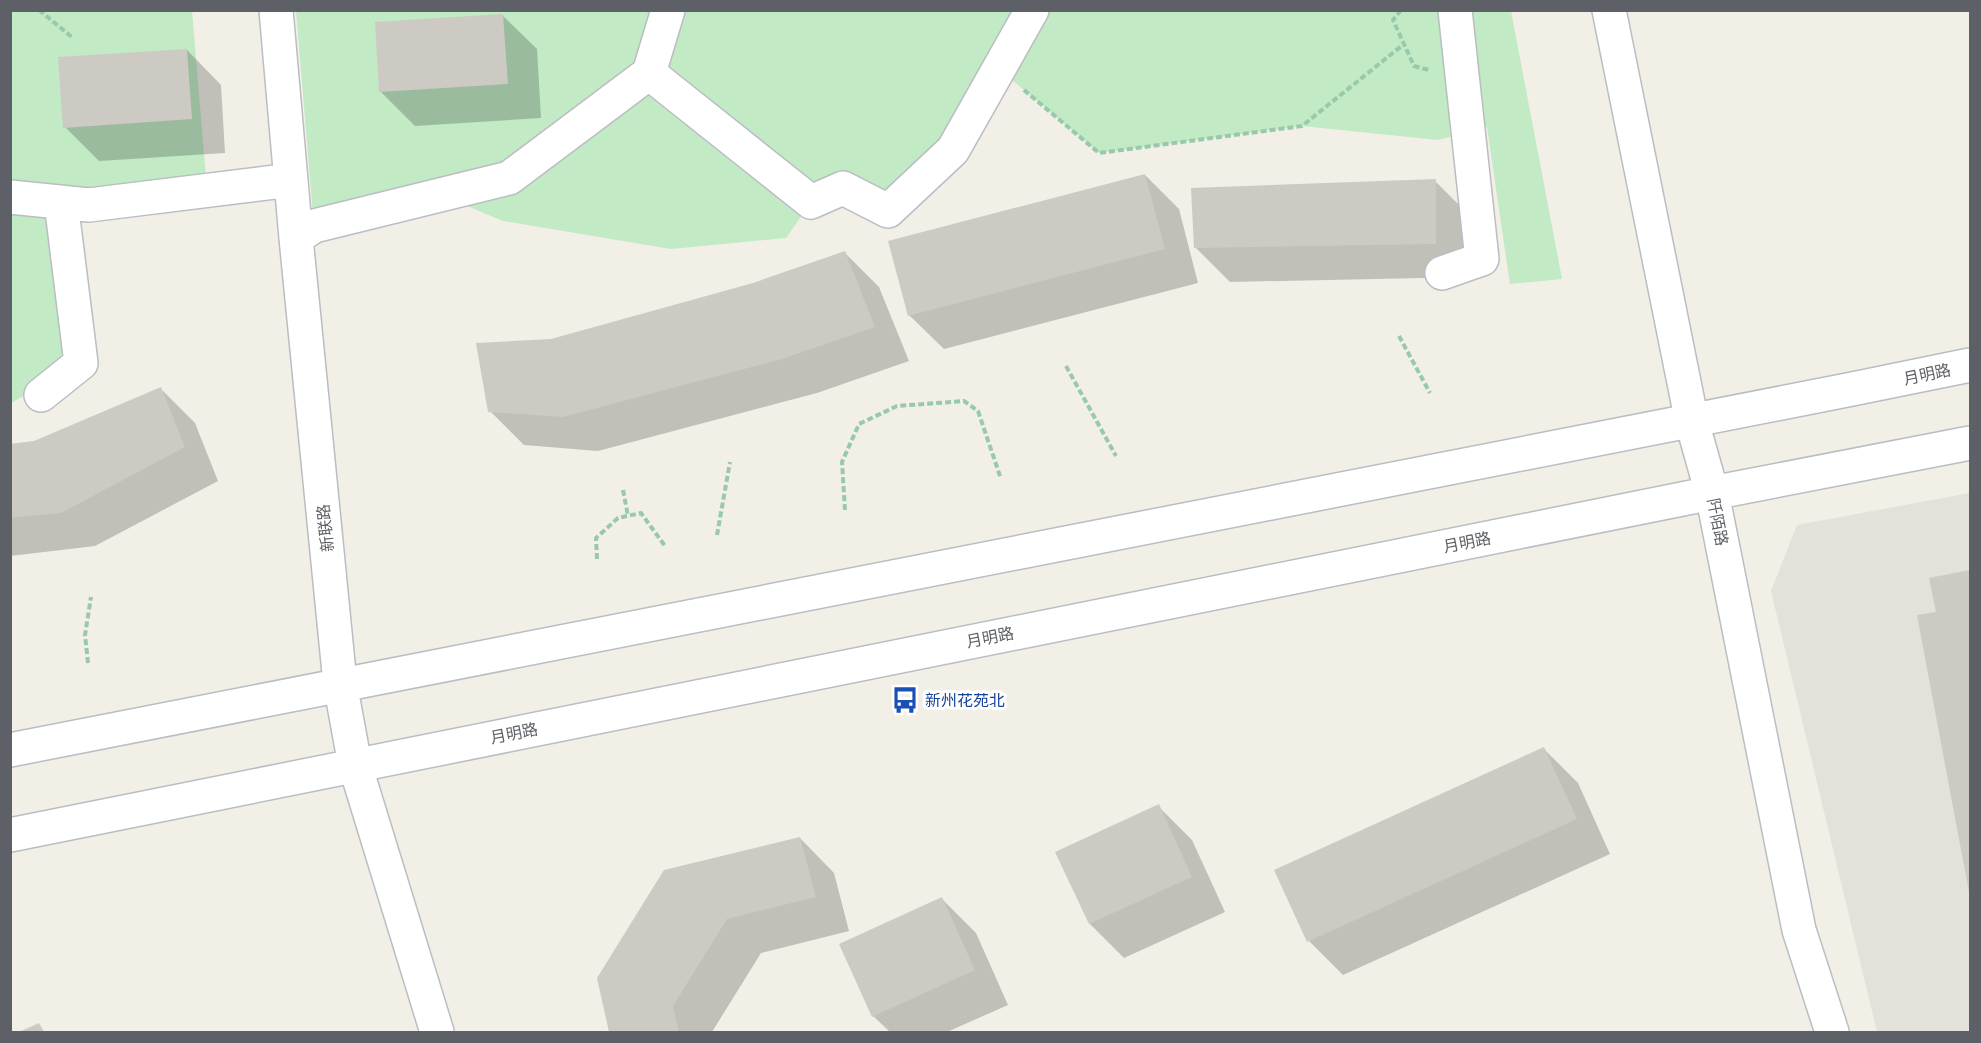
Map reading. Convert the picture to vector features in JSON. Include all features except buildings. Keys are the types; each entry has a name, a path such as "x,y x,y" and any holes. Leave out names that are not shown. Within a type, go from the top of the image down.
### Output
{"street":[{"name":"新联路","path":"276,10 340,683 355,765 437,1032"},
{"path":"296,238 314,226 509,178 649,73 669,10"},
{"path":"649,73 811,202 843,188 888,211 953,150 1032,10"},
{"path":"1442,273 1482,259 1455,10"},
{"name":"阡陌路","path":"1609,10 1692,422 1712,493 1799,930 1832,1032"},
{"path":"10,197 89,205 291,180"},
{"path":"41,395 81,363 61,202"},
{"name":"月明路","path":"10,750 340,683 1692,422 1971,365"},
{"name":"月明路","path":"10,835 1971,443"}],"path":[{"path":"39,10 73,38"},
{"path":"1401,10 1394,20 1414,66 1461,79"},
{"path":"999,69 1099,153 1302,126 1404,44"},
{"path":"1399,336 1430,393"},
{"path":"1066,366 1116,456"},
{"path":"845,510 842,462 859,424 897,406 964,401 978,411 1000,479"},
{"path":"717,535 730,462"},
{"path":"623,490 628,516"},
{"path":"597,559 597,538 618,518 641,513 665,546"},
{"path":"88,663 85,635 91,597"}],"shaded area":[{"path":"1970,493 1970,1032 1877,1032 1771,591 1797,525"}],"green space":[{"path":"11,11 192,11 207,190 61,202 81,363 11,403"},
{"path":"296,11 1511,11 1562,279 1510,284 1487,127 1438,140 1302,126 1099,153 999,69 888,211 811,202 786,238 671,249 503,221 441,195 314,226"}],"place":[{"name":"新州花苑北","path":"905,700"}]}
